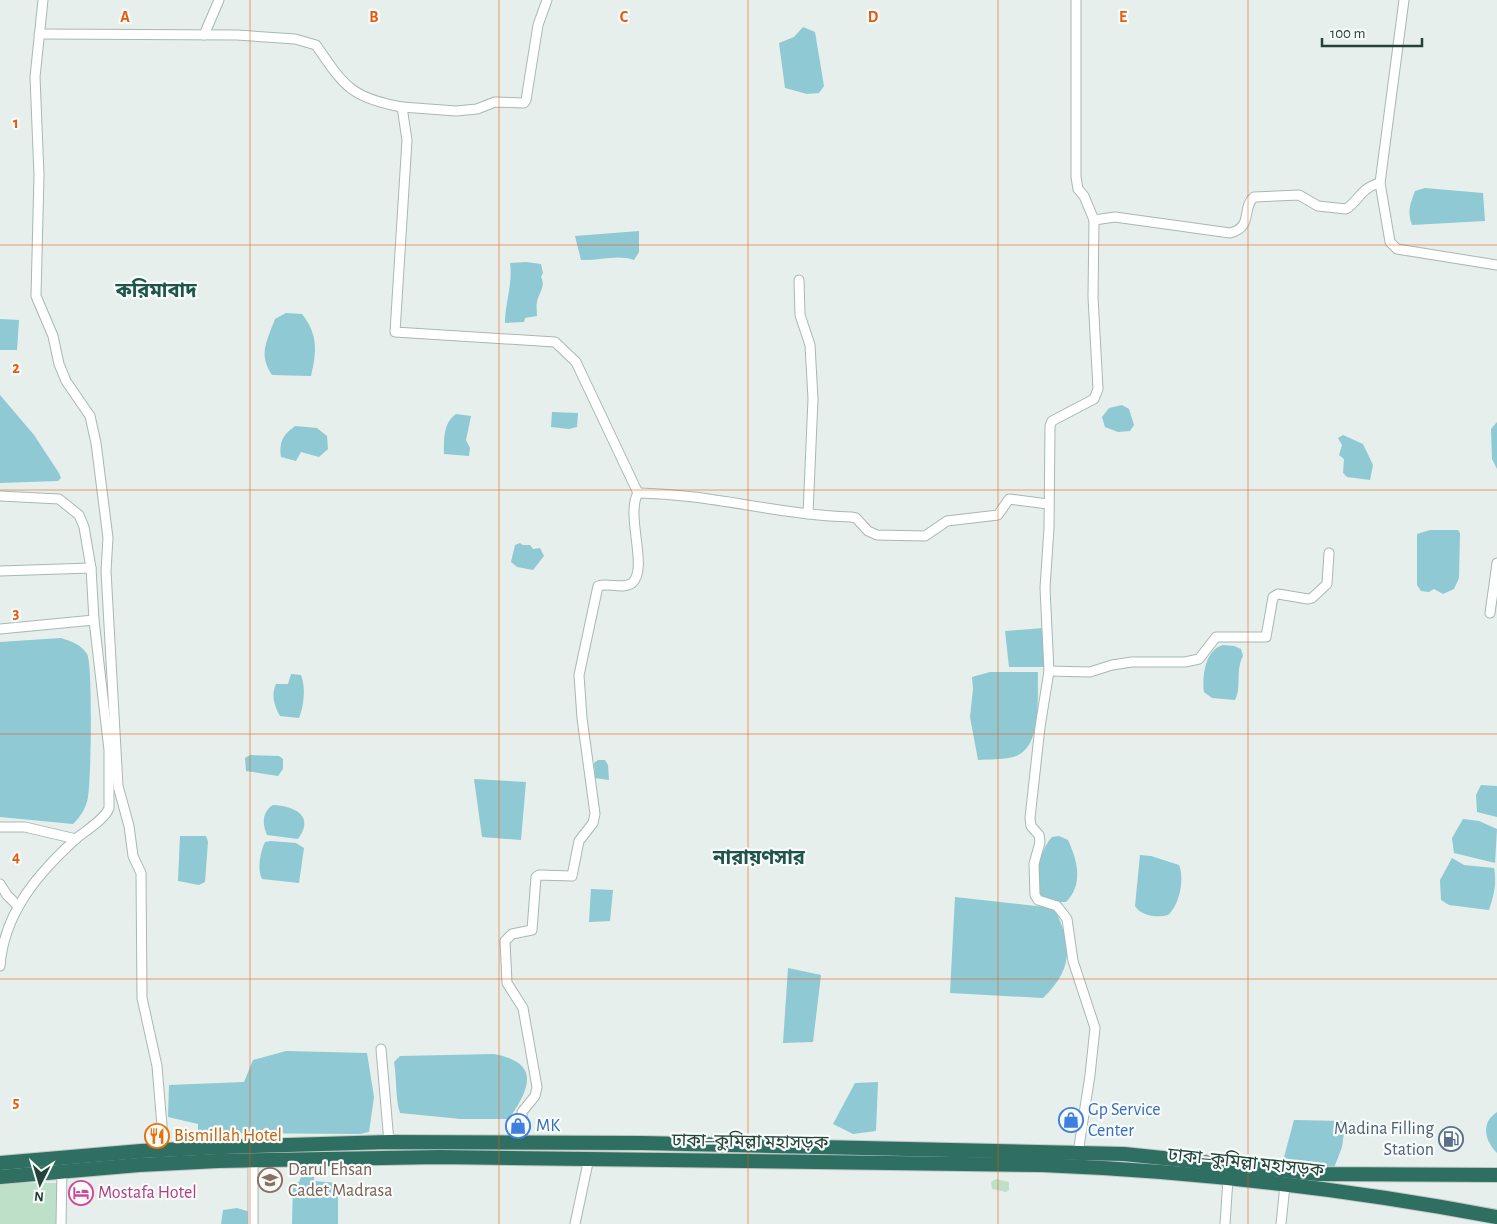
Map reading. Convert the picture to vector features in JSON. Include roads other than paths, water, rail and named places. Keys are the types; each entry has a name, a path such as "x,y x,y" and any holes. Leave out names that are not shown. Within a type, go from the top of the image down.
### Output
{"highway":[{"name":"ঢাকা–কুমিল্লা মহাসড়ক","path":"0,1163 164,1150 389,1142 642,1143 975,1158 1115,1168 1285,1185 1497,1217"},
{"path":"439,1143 440,1157"},
{"name":"ঢাকা–কুমিল্লা মহাসড়ক","path":"0,1177 139,1165 253,1161 440,1157 975,1158 1078,1153 1189,1159 1318,1174 1376,1176 1497,1175"},
{"path":"1374,1197 1376,1176"}],"street":[{"path":"43,0 35,77 39,175 36,296 53,336 59,364 66,381 90,416 96,443 108,538 106,571 118,786 129,826 133,856 141,873 142,998 157,1066 164,1150"},
{"path":"204,34 219,0"},
{"path":"39,34 204,34 295,39 316,45 338,76 364,99 402,107 456,111 477,109 495,102 524,102 526,100 538,25 547,0"},
{"path":"1076,0 1076,177 1078,189 1084,196 1094,220 1093,296 1098,389 1094,399 1052,421 1050,426 1049,528 1045,588 1049,672 1040,727 1030,818 1031,826 1039,835 1040,842 1034,864 1035,895 1038,900 1057,906 1067,919 1073,961 1095,1028 1078,1153"},
{"path":"1404,0 1380,183 1390,242 1397,249 1497,265"},
{"path":"402,107 408,140 395,332 555,342 576,362 638,493"},
{"path":"1094,220 1115,217 1230,233 1239,231 1244,226 1251,200 1254,197 1299,195 1318,206 1346,209 1372,185 1380,183"},
{"path":"799,280 800,315 810,345 813,399 808,514"},
{"path":"638,493 696,496 808,514 856,518 868,530 877,535 925,536 947,521 998,515 1009,499 1048,504"},
{"path":"522,1143 522,1112 534,1096 536,1087 523,1008 507,983 505,941 512,934 532,930 536,877 539,875 572,876 579,841 592,823 595,814 582,718 579,675 598,586 626,585 632,582 636,576 639,552 635,540 634,501 638,493"},
{"path":"0,496 59,499 79,515 84,527 91,568 94,620 109,750 109,808 105,815 76,839 34,883 17,905 2,940 0,966"},
{"path":"1049,672 1090,672 1112,665 1132,662 1185,662 1199,659 1216,637 1266,637 1273,597 1278,594 1312,598 1327,584 1329,553"},
{"path":"1490,613 1497,563"},
{"path":"0,571 91,568"},
{"path":"0,628 94,620"},
{"path":"0,827 25,827 76,839"},
{"path":"0,884 17,905"},
{"path":"381,1049 389,1142"},
{"path":"575,1224 588,1158"},
{"path":"253,1161 253,1224"},
{"path":"61,1224 62,1172"},
{"path":"1225,1224 1228,1179"},
{"path":"1281,1224 1285,1185"}],"water":[{"path":"803,27 815,32 824,86 819,93 807,94 785,88 779,43 794,37"},
{"path":"1425,188 1483,193 1485,221 1412,225 1409,212 1413,196 1415,191"},
{"path":"639,231 639,252 634,260 614,258 581,260 575,236"},
{"path":"526,262 541,264 543,273 541,277 542,287 537,304 537,316 525,318 524,322 505,323 511,271 510,263"},
{"path":"286,313 302,314 311,329 315,351 311,376 272,375 265,360 265,347 275,319"},
{"path":"0,319 19,320 17,350 0,350"},
{"path":"0,395 34,435 59,473 61,478 58,481 0,483"},
{"path":"1122,405 1129,409 1134,425 1130,431 1118,432 1105,427 1102,417 1109,408"},
{"path":"552,412 578,413 577,427 569,429 551,427"},
{"path":"456,414 471,416 466,440 470,448 469,456 444,454 446,427"},
{"path":"1497,422 1497,469 1492,459 1491,429"},
{"path":"295,426 317,428 327,436 328,449 319,457 301,452 296,461 281,457 283,439 287,432"},
{"path":"1343,435 1363,444 1373,465 1370,480 1347,477 1343,473 1344,459 1339,455 1342,445 1338,438"},
{"path":"1430,530 1458,530 1460,533 1459,578 1454,589 1443,594 1434,589 1429,592 1421,591 1417,585 1417,534"},
{"path":"520,543 530,545 533,549 540,548 544,556 533,570 517,567 511,562 515,545"},
{"path":"1043,628 1047,667 1009,667 1005,631"},
{"path":"61,638 75,643 82,648 87,654 89,662 91,747 86,805 81,815 73,824 0,817 0,642"},
{"path":"1223,645 1241,649 1243,656 1239,668 1238,690 1235,700 1212,698 1204,692 1206,664 1212,652"},
{"path":"990,672 1038,672 1038,708 1034,733 1023,752 1009,758 978,760 970,717 973,689 972,677"},
{"path":"291,674 301,675 304,685 304,696 299,718 280,716 274,700 276,684 288,684"},
{"path":"250,755 279,756 283,759 283,769 278,776 246,771 245,758"},
{"path":"598,760 605,760 608,765 609,780 595,778 594,763"},
{"path":"474,779 526,782 521,840 482,837"},
{"path":"1481,785 1497,786 1497,817 1477,812 1476,795"},
{"path":"273,805 289,807 303,818 303,831 298,839 267,835 264,818 269,808"},
{"path":"1463,819 1479,821 1497,829 1495,863 1454,853 1452,838"},
{"path":"180,836 206,836 208,842 205,882 199,885 178,881"},
{"path":"1059,836 1068,840 1077,872 1075,888 1066,902 1054,902 1042,898 1038,883 1039,866 1047,843 1052,837"},
{"path":"265,842 296,843 304,848 299,883 262,879 259,866 262,851"},
{"path":"1140,855 1151,856 1179,865 1181,871 1180,892 1172,911 1168,915 1150,915 1141,912 1135,906"},
{"path":"1452,858 1464,865 1494,868 1495,889 1489,910 1449,905 1441,900 1440,880"},
{"path":"591,889 613,890 610,921 589,922"},
{"path":"955,897 1054,908 1064,933 1067,955 1065,966 1060,976 1043,998 950,993"},
{"path":"788,968 821,975 813,1042 783,1043"},
{"path":"286,1051 367,1053 374,1097 369,1132 360,1134 198,1133 198,1124 168,1117 169,1085 244,1082 253,1060"},
{"path":"494,1054 509,1058 519,1064 525,1070 527,1078 522,1097 509,1119 461,1119 400,1113 397,1101 394,1062 400,1056"},
{"path":"878,1082 876,1131 853,1134 833,1124 855,1083"},
{"path":"1497,1112 1497,1153 1487,1138 1486,1127 1488,1121"},
{"path":"1294,1120 1342,1121 1345,1125 1342,1147 1334,1168 1286,1160 1284,1157"},
{"path":"301,1177 314,1177 314,1181 338,1183 338,1224 292,1224 293,1183 299,1182"},
{"path":"237,1208 250,1212 250,1224 221,1224 223,1210"}],"place":[{"name":"Gp Service Center","path":"1071,1120"},
{"name":"MK","path":"518,1126"},
{"name":"Bismillah Hotel","path":"157,1136"},
{"name":"Madina Filling Station","path":"1451,1139"},
{"name":"Darul Ehsan Cadet Madrasa","path":"270,1180"},
{"name":"Mostafa Hotel","path":"81,1193"}],"district":[{"name":"করিমাবাদ","path":"156,291"},
{"name":"নারায়ণসার","path":"759,858"}]}
